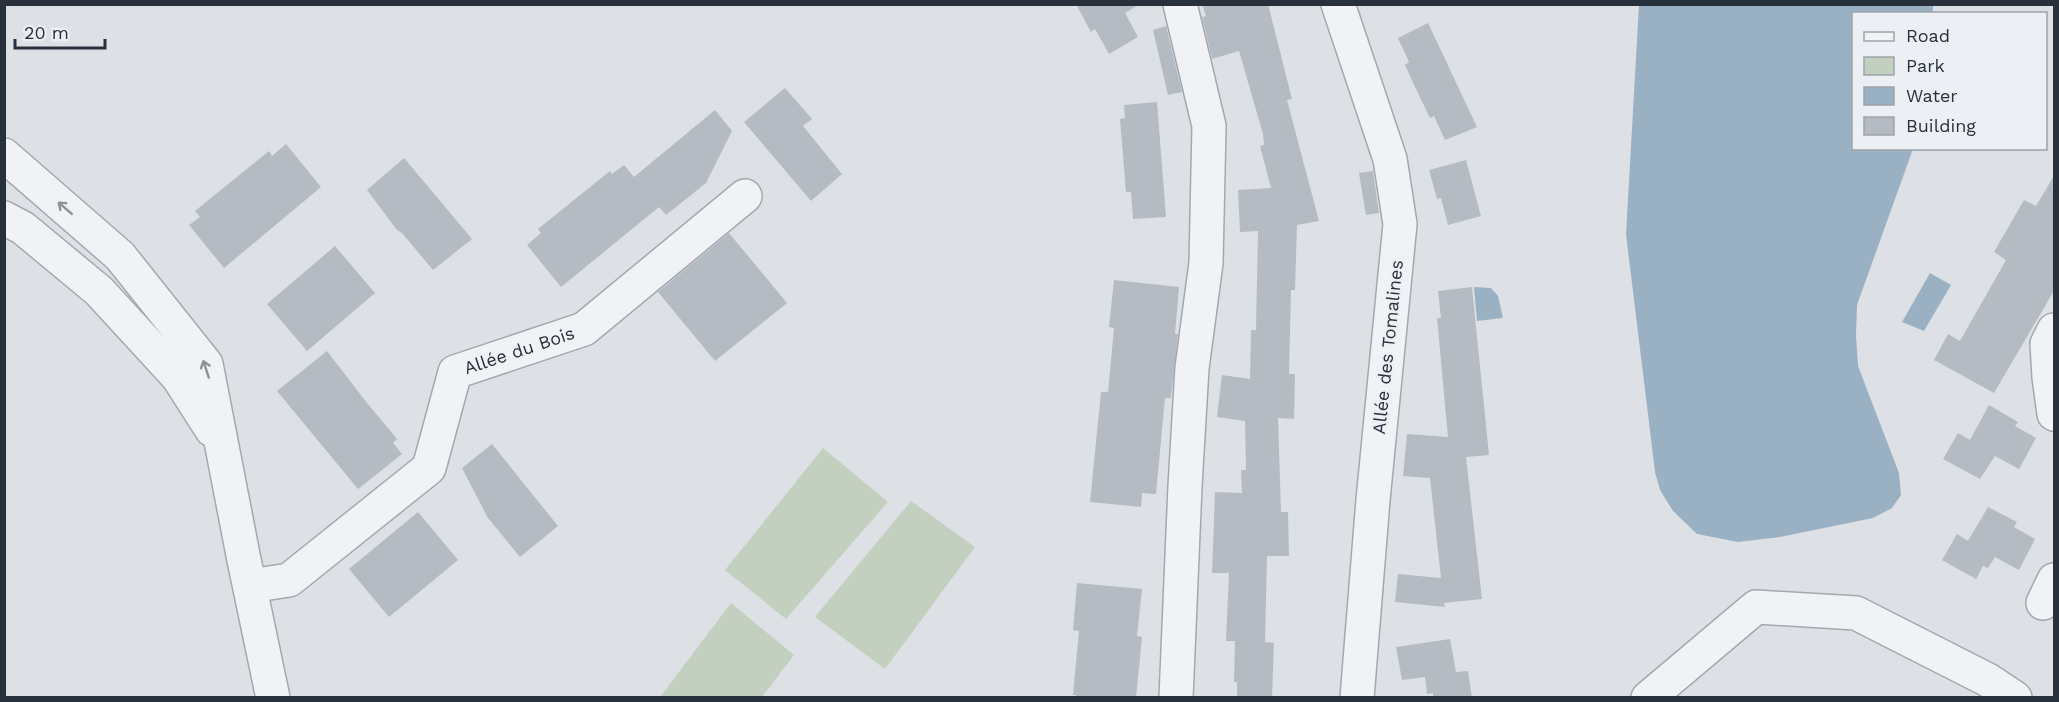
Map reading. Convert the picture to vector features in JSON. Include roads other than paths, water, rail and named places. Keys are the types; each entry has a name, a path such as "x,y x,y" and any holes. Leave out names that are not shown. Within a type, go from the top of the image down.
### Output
{"street":[{"path":"1176,698 1192,368 1206,263 1209,126 1180,4"},
{"name":"Allée des Tomalines","path":"1338,4 1390,159 1400,224 1373,500 1357,698"},
{"path":"7,156 120,256 206,364 273,698"},
{"path":"4,193 104,267 136,332"},
{"name":"Allée du Bois","path":"250,586 289,580 429,468 455,372 584,329 746,196"},
{"path":"4,218 23,228 99,291 178,377 223,447"},
{"path":"2055,330 2047,344 2055,414"},
{"path":"1648,698 1756,607 1856,613 1988,680 2015,698"}],"water":[{"path":"1639,5 1933,5 1933,12 1852,12 1852,150 1913,150 1857,305 1858,366 1899,473 1901,495 1892,508 1873,518 1780,537 1738,542 1697,534 1673,511 1660,490 1655,472 1626,234"},
{"path":"1930,273 1951,285 1924,331 1902,322"},
{"path":"1474,287 1491,288 1498,296 1503,318 1477,321"}]}
